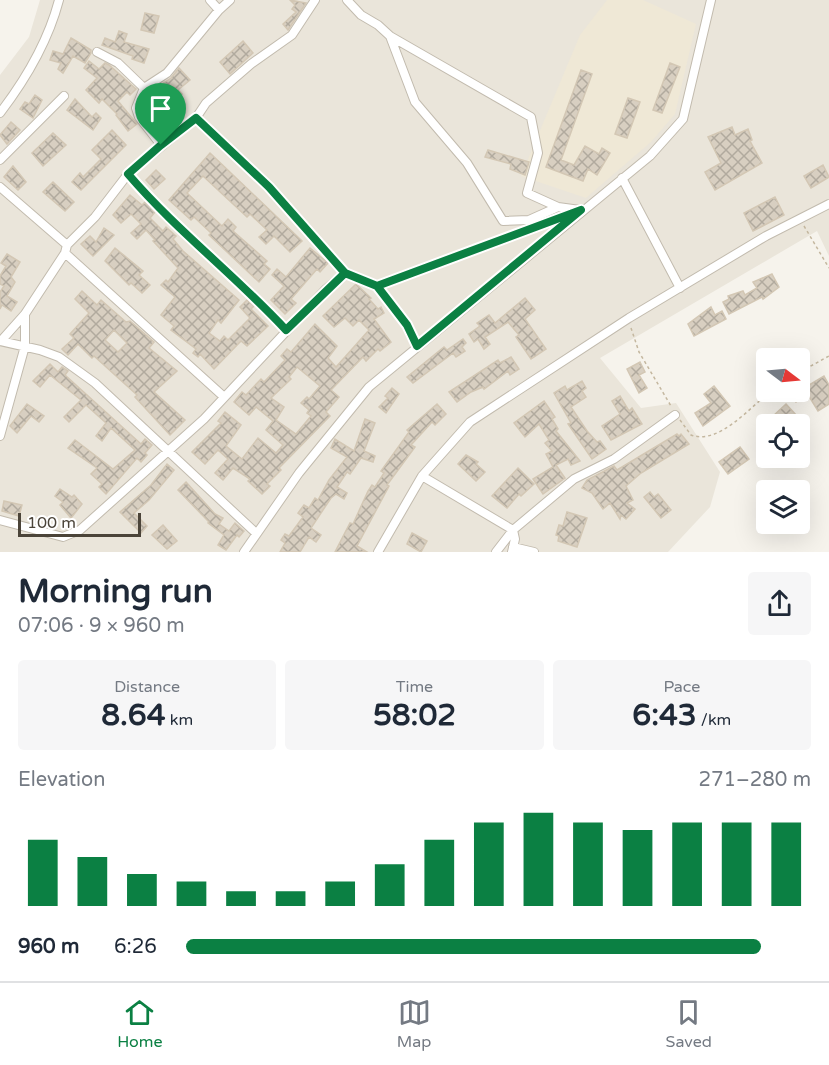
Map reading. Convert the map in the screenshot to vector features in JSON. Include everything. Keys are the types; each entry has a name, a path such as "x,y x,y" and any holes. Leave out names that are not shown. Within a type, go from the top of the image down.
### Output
{"street":[{"path":"0,113 33,65 53,23 59,0"},
{"path":"210,0 219,10"},
{"path":"161,145 139,117 136,108 144,88 167,73 230,0"},
{"path":"1,341 26,315 66,249 95,217 128,174 196,118 206,103 251,64 292,35 315,0"},
{"path":"347,0 361,15 378,24 390,36 531,117 538,153 527,194 558,207 581,210"},
{"path":"244,552 299,473 369,387 581,210 650,156 683,119 711,0"},
{"path":"390,36 415,102 467,163 503,221 530,220 558,207"},
{"path":"97,52 118,63 144,88"},
{"path":"0,160 64,96"},
{"path":"196,118 269,187 345,273 377,286 407,325 417,346"},
{"path":"128,174 154,204 249,291 286,330"},
{"path":"622,178 680,288"},
{"path":"0,187 223,396"},
{"path":"378,552 422,476 470,422 629,318 766,236 829,204"},
{"path":"377,286 581,210"},
{"path":"0,520 63,537 70,536 98,515 204,419 286,330 345,273"},
{"path":"0,436 25,346 26,315"},
{"path":"1,341 59,357 78,370 169,450 256,534"},
{"path":"496,552 513,530 574,479 614,459 675,415"},
{"path":"422,476 513,530"},
{"path":"513,530 513,550 534,552"}],"path":[{"path":"801,220 829,268"},
{"path":"629,318 639,352 675,415 691,435 709,437 721,433 758,402"},
{"path":"810,366 829,356"}],"shaded area":[{"path":"40,0 829,0 829,256 817,231 600,358 641,408 676,403 720,472 710,507 668,552 0,552 0,75 29,37"},
{"path":"607,0 643,0 696,24 675,114 651,142 586,198 521,176 580,35"}],"building":[{"path":"290,0 306,3 288,30 283,24 296,12 292,9 295,5"},
{"path":"145,13 159,16 154,33 141,30"},
{"path":"119,31 127,34 124,42 149,49 144,63 132,59 133,56 102,45 105,38 115,42"},
{"path":"71,38 91,50 91,53 85,63 73,56 63,73 58,69 61,63 50,60 53,51 63,54"},
{"path":"243,41 253,53 230,74 220,62"},
{"path":"89,61 99,69 105,63 109,65 136,89 130,95 127,92 118,101 137,124 128,131 117,114 102,99 99,103 86,90 97,78 84,68"},
{"path":"670,63 680,67 662,113 653,110"},
{"path":"179,68 190,80 178,90 182,94 177,100 172,95 166,110 156,106 155,109 145,103 153,90 171,78"},
{"path":"581,70 592,74 561,160 574,165 585,146 599,154 602,148 610,153 597,175 588,169 583,181 546,167"},
{"path":"35,95 42,100 33,118 20,109 25,102 29,104"},
{"path":"628,98 640,102 627,138 615,134"},
{"path":"75,99 92,117 96,113 101,118 93,130 67,110"},
{"path":"167,111 178,114 173,126 165,133 159,126"},
{"path":"11,122 20,130 7,144 0,135"},
{"path":"732,127 735,135 748,129 752,140 750,141 762,163 715,190 705,172 721,163 708,137"},
{"path":"112,130 126,145 81,190 72,182 80,173 83,177 101,159 92,150"},
{"path":"53,133 66,145 43,166 32,153"},
{"path":"488,150 529,162 525,175 510,169 511,164 485,157"},
{"path":"210,153 302,241 290,252 274,236 266,244 259,237 267,230 250,214 247,217 203,176 187,193 222,226 228,219 236,227 233,231 267,261 264,264 270,269 259,282 209,235 211,233 194,217 191,220 169,200"},
{"path":"823,165 829,177 811,188 804,176"},
{"path":"13,166 26,182 18,190 4,177"},
{"path":"156,170 165,179 154,189 146,180"},
{"path":"53,182 74,202 65,211 43,192"},
{"path":"130,195 142,205 145,202 155,212 150,218 163,231 166,227 176,236 173,239 183,251 239,300 221,323 218,320 209,333 220,341 224,336 228,340 250,318 240,307 247,300 254,306 251,309 268,326 247,346 241,341 214,369 200,354 198,357 193,353 196,349 171,330 174,326 161,315 175,297 161,285 166,280 168,282 178,268 146,230 137,239 131,233 141,224 131,214 121,223 113,215"},
{"path":"775,197 784,215 753,231 744,213"},
{"path":"104,228 114,235 93,256 81,244 90,236 96,242"},
{"path":"115,248 143,271 139,275 150,285 142,293 131,283 129,285 105,261"},
{"path":"310,248 328,263 320,272 317,269 291,299 296,303 285,314 271,300 284,286 272,275 277,269 286,277"},
{"path":"7,254 20,262 11,277 15,282 7,296 17,302 11,311 2,305 0,309 0,292 4,286 0,284 0,276 6,266 1,263"},
{"path":"772,274 779,287 763,299 762,297 729,314 723,302 729,299 728,296 743,291 745,295 757,288 753,282"},
{"path":"356,284 371,298 369,299 378,309 381,307 384,313 374,319 391,342 380,351 378,349 366,361 363,357 331,390 339,397 326,412 330,416 279,468 281,470 267,484 270,486 262,494 248,481 250,479 233,468 223,480 215,473 228,459 218,450 205,464 192,452 221,423 218,421 225,412 241,425 226,446 242,459 258,438 276,453 283,445 266,430 273,421 256,407 249,415 234,402 242,392 246,395 261,379 264,382 285,360 281,356 287,349 291,352 315,324 337,346 328,358 336,367 369,330 359,320 353,326 345,318 334,327 323,316","holes":["297,367 320,386 309,399 307,397 301,403 309,410 307,413 311,416 296,434 276,420 284,407 271,398 291,379 289,377"]},
{"path":"82,291 97,305 101,300 154,342 149,348 177,371 154,392 185,420 170,435 135,397 137,395 94,356 92,358 78,344 68,355 62,349 74,338 70,334 89,313 75,299","holes":["114,330 127,343 118,352 105,340"]},
{"path":"525,298 535,310 525,319 546,349 531,359 516,337 519,335 508,322 485,337 490,344 484,349 478,339 474,342 469,334 480,326 477,323 489,315 495,323"},
{"path":"711,307 715,315 722,311 726,319 694,336 688,324"},
{"path":"463,339 466,343 462,347 465,351 456,357 453,353 413,383 407,377 444,347 447,350"},
{"path":"511,357 519,369 510,375 508,371 484,389 483,387 471,392 457,402 449,392 498,360 500,363"},
{"path":"640,362 645,372 639,375 647,388 639,393 627,369"},
{"path":"50,364 58,372 62,367 68,371 65,375 141,444 145,439 152,445 141,462 137,458 106,494 99,487 102,484 91,474 97,468 68,448 75,440 113,469 135,450 111,428 102,441 96,436 106,423 86,405 69,422 64,417 81,400 50,375 40,387 33,381"},
{"path":"824,376 829,385 829,404 818,411 810,398 810,384"},
{"path":"582,381 586,388 582,391 586,397 571,407 587,431 606,449 592,459 568,424 571,423 554,393 565,386 567,390"},
{"path":"714,386 730,406 703,426 695,413 711,403 704,394"},
{"path":"392,388 399,394 386,413 379,407 388,398 385,396"},
{"path":"620,396 629,411 632,408 642,424 611,440 602,426 620,414 612,401"},
{"path":"544,401 555,417 552,419 558,429 556,431 580,461 571,465 568,459 556,465 565,478 543,494 533,479 553,467 546,454 552,451 545,443 549,440 539,424 525,437 514,423"},
{"path":"27,404 44,416 39,422 31,416 17,433 10,426"},
{"path":"437,404 446,414 435,425 432,422 411,445 415,447 387,485 389,486 357,546 367,552 335,552 350,523 353,524 368,491 372,485 375,487 384,473 381,471 409,432 407,430"},
{"path":"786,404 795,414 775,414"},
{"path":"365,419 375,423 364,451 375,456 373,462 361,458 350,474 347,472 337,487 347,493 344,499 336,494 331,498 311,528 321,535 316,542 309,537 300,552 280,552 285,543 281,540 285,534 289,536 303,517 298,513 304,505 309,508 315,498 318,500 329,480 347,457 331,448 335,439 354,451"},
{"path":"677,434 679,436 681,434 689,444 641,473 626,486 633,500 627,503 635,509 626,519 621,515 620,519 610,503 603,509 592,493 582,488 587,480 614,466 617,470"},
{"path":"740,447 749,459 728,474 719,462"},
{"path":"466,455 478,462 476,464 485,472 476,481 458,464"},
{"path":"167,464 174,470 149,500 134,513 147,526 141,533 120,512 151,485"},
{"path":"518,468 534,484 521,496 519,494 507,508 492,496"},
{"path":"186,482 215,514 223,518 219,524 229,531 235,523 244,531 239,537 237,535 226,550 218,545 224,535 208,523 178,490"},
{"path":"60,489 72,497 74,495 82,504 71,518 60,505 63,502 55,496"},
{"path":"650,492 654,497 658,494 671,510 661,518 644,497"},
{"path":"4,501 22,505 19,516 2,511"},
{"path":"567,512 587,518 577,547 558,541 559,536 556,535 559,525 563,526"},
{"path":"163,525 177,541 167,549 152,535"},
{"path":"412,533 427,541 421,552 407,544"}],"route":[{"path":"161,145 128,174 154,204 202,246 286,330 345,273 377,286 439,265 581,210 417,346 407,325 377,286 345,273 324,246 269,187 196,118 161,145"}]}
